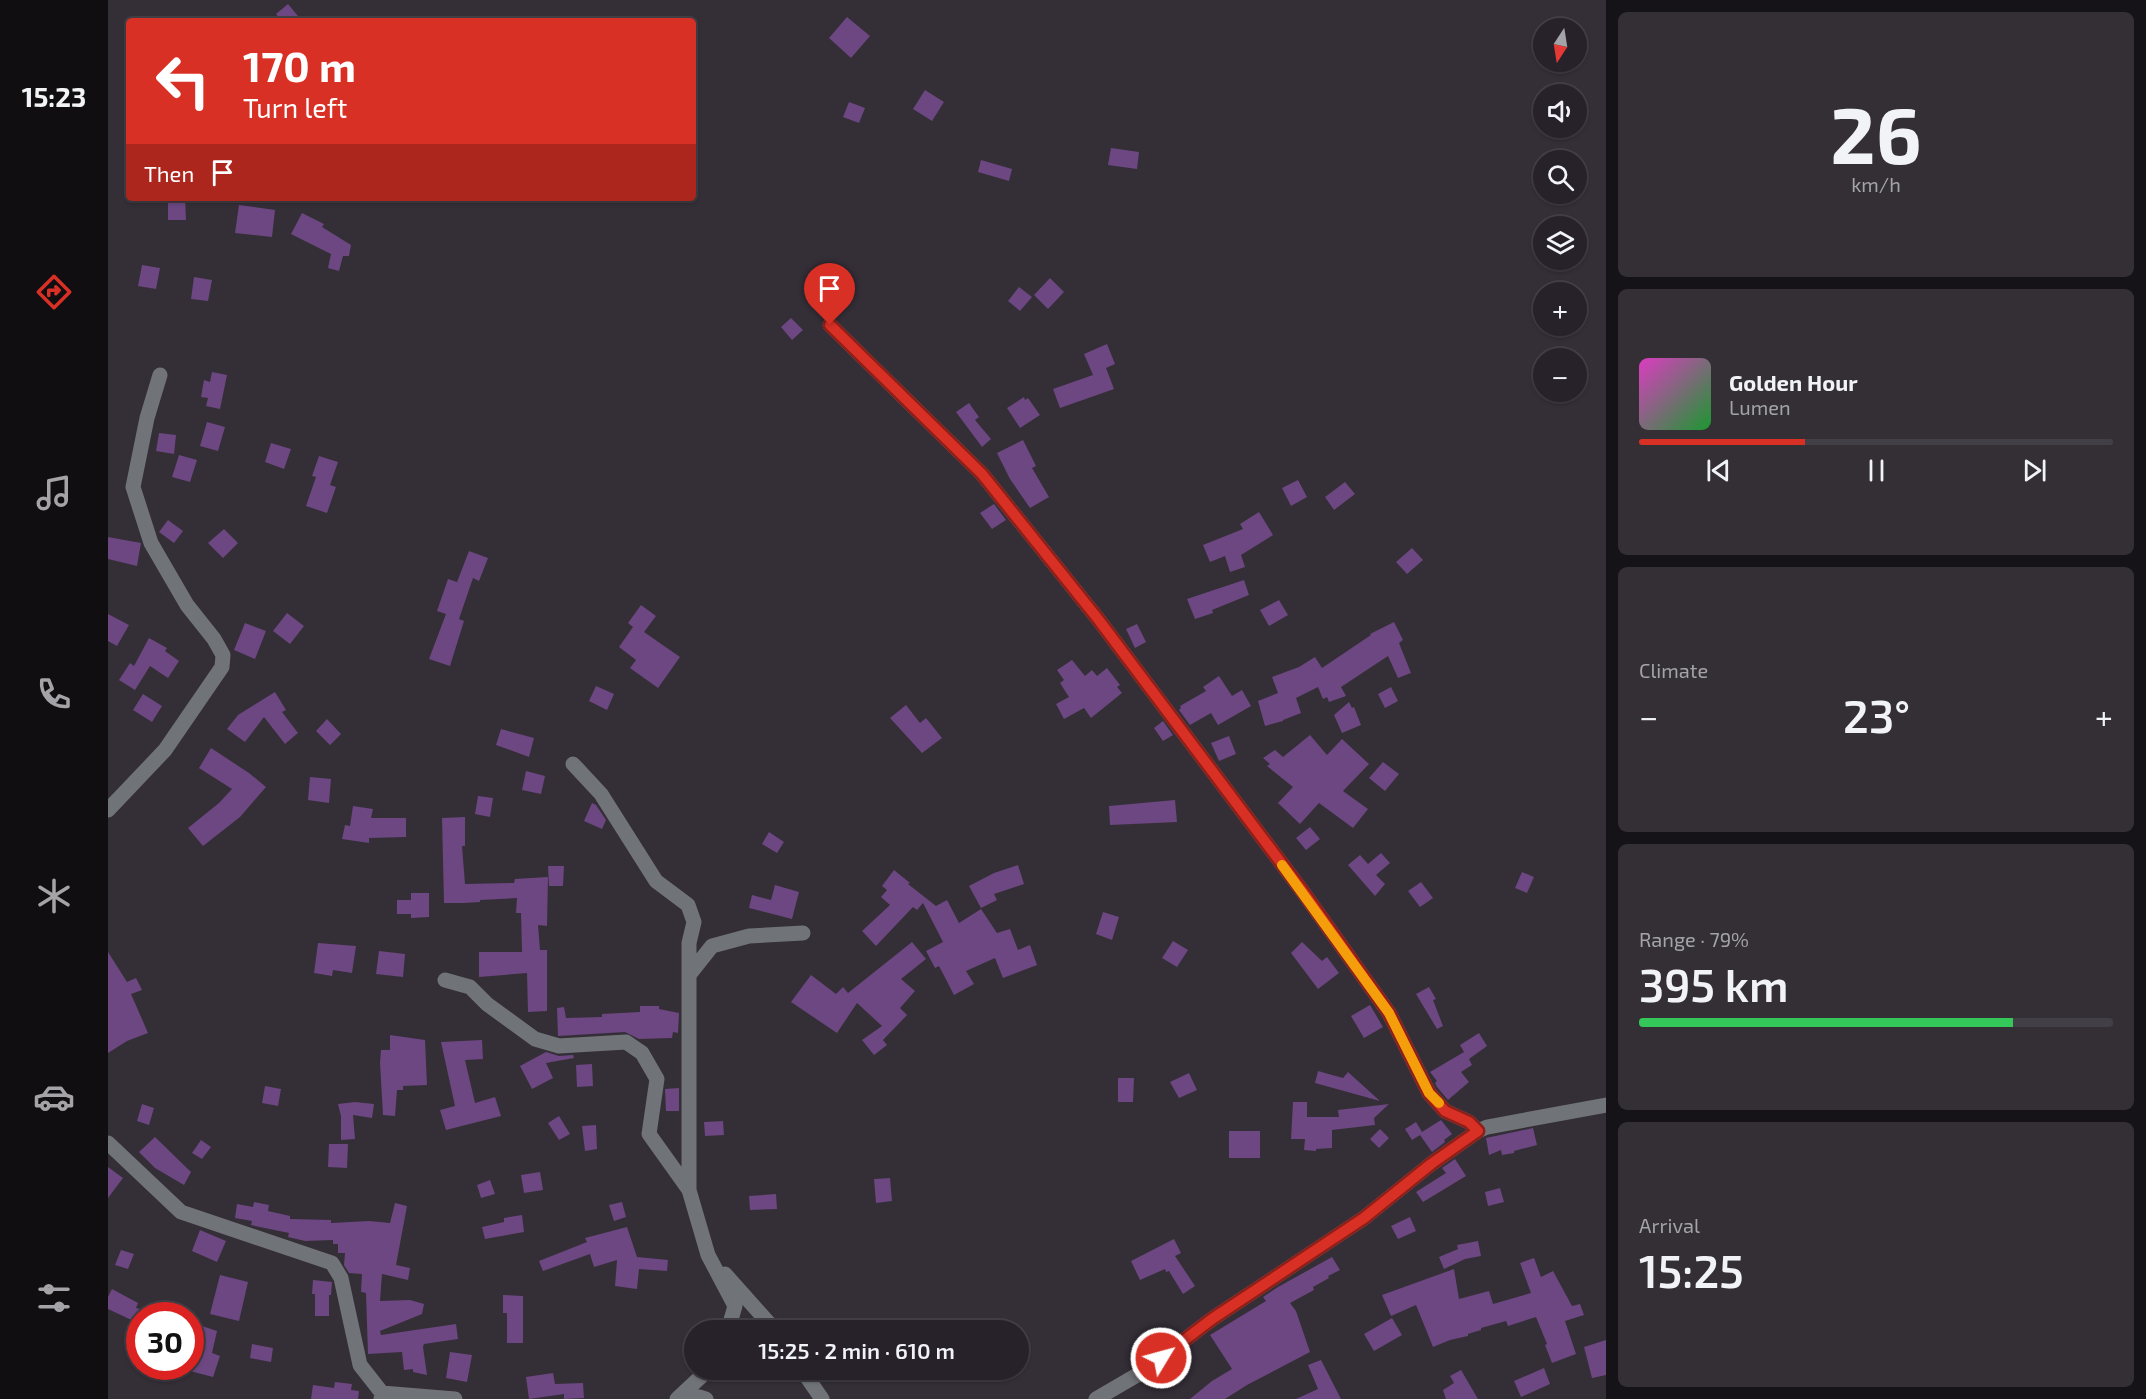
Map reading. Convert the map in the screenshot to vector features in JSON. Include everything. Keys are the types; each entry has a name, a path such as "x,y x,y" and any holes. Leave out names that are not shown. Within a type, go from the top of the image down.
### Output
{"street":[{"path":"830,325 989,483 1098,619 1303,892 1389,1013 1429,1093 1445,1111 1469,1122 1478,1131"},
{"path":"108,810 165,750 222,667 223,655 214,639 187,605 152,543 133,487 147,418 159,375"},
{"path":"573,764 601,794 656,881 688,905 693,922 688,943 689,1190 708,1255 735,1306 731,1320"},
{"path":"689,975 712,946 749,936 803,933"},
{"path":"445,980 470,987 487,1004 534,1039 559,1046 626,1042 642,1053 657,1079 649,1134 689,1190"},
{"path":"1096,1399 1144,1371 1212,1319 1364,1218 1431,1164 1478,1131 1487,1127 1606,1105"},
{"path":"108,1143 181,1212 332,1263 341,1278 360,1365 382,1396 455,1399"},
{"path":"708,1255 766,1320"},
{"path":"678,1399 698,1380"},
{"path":"809,1380 822,1399"},
{"path":"689,1399 700,1397 706,1399"}],"building":[{"path":"288,4 300,18 279,18 276,14"},
{"path":"847,17 870,36 851,58 829,38"},
{"path":"925,90 944,102 932,121 913,109"},
{"path":"849,102 865,108 859,123 843,117"},
{"path":"1111,148 1139,152 1137,169 1108,165"},
{"path":"981,160 1012,169 1009,181 978,172"},
{"path":"168,201 185,201 186,220 168,220"},
{"path":"239,205 275,210 272,237 235,233"},
{"path":"302,213 324,224 322,227 351,245 349,256 343,256 339,271 328,268 331,254 291,234"},
{"path":"142,265 160,268 156,289 138,286"},
{"path":"194,277 212,280 208,301 191,299"},
{"path":"1050,278 1064,292 1048,309 1034,295"},
{"path":"1019,287 1032,297 1020,311 1008,301"},
{"path":"791,318 803,330 792,340 781,327"},
{"path":"1107,344 1115,364 1106,368 1114,389 1060,408 1053,389 1093,375 1084,354"},
{"path":"212,372 227,375 220,409 206,406 208,398 201,397 204,380 210,382"},
{"path":"1024,397 1025,400 1028,398 1040,415 1020,428 1007,408"},
{"path":"969,403 979,417 975,420 991,439 982,447 956,412"},
{"path":"207,422 225,427 218,451 200,446"},
{"path":"159,433 176,435 174,454 156,451"},
{"path":"1023,440 1036,466 1032,468 1049,497 1030,508 1010,479 997,453"},
{"path":"271,443 291,449 284,469 265,462"},
{"path":"179,455 197,460 190,482 172,477"},
{"path":"319,456 338,462 330,485 336,487 327,513 306,506 316,477 312,476"},
{"path":"1298,480 1307,497 1291,506 1282,488"},
{"path":"1345,482 1355,494 1334,510 1325,497"},
{"path":"994,504 1006,520 992,529 980,513"},
{"path":"1259,512 1273,535 1241,555 1245,567 1230,572 1225,556 1210,562 1203,545 1243,529 1240,524"},
{"path":"168,520 183,531 174,543 159,532"},
{"path":"224,529 238,543 223,558 208,543"},
{"path":"108,537 141,543 137,566 108,559"},
{"path":"1412,548 1423,560 1407,574 1396,562"},
{"path":"469,551 488,558 479,581 473,578 459,619 464,621 450,666 429,659 446,614 437,611 448,579 457,582"},
{"path":"1244,580 1249,595 1212,610 1213,613 1195,619 1187,599"},
{"path":"1279,600 1288,615 1269,626 1260,610"},
{"path":"641,605 656,616 644,632 680,657 658,688 630,668 636,660 619,647 633,627 628,623"},
{"path":"287,613 304,626 290,644 273,631"},
{"path":"108,614 129,625 117,646 108,641"},
{"path":"1394,622 1403,640 1399,643 1411,673 1398,678 1388,656 1341,687 1346,696 1329,702 1327,697 1323,699 1318,687 1296,698 1301,713 1265,726 1258,701 1278,693 1272,677 1299,667 1315,657 1322,668 1370,634"},
{"path":"245,623 266,631 255,659 234,650"},
{"path":"1137,624 1146,642 1135,648 1126,629"},
{"path":"149,638 167,648 165,651 179,661 168,678 150,666 135,690 119,680 130,663 134,666"},
{"path":"1072,660 1085,676 1092,670 1097,676 1107,668 1120,685 1117,687 1122,693 1091,718 1084,708 1064,719 1056,704 1069,697 1060,683 1064,680 1057,670"},
{"path":"1219,676 1232,696 1242,690 1251,706 1218,725 1211,713 1190,725 1179,710 1180,706 1206,691 1203,687"},
{"path":"596,686 614,694 607,710 589,701"},
{"path":"1391,687 1398,701 1385,708 1378,694"},
{"path":"275,692 286,710 282,712 298,733 285,744 264,717 245,742 227,729 238,715"},
{"path":"143,694 162,706 152,722 133,710"},
{"path":"1349,702 1352,708 1354,707 1361,725 1342,733 1334,715"},
{"path":"906,705 920,723 926,718 942,738 922,753 890,718"},
{"path":"327,719 341,734 330,745 316,731"},
{"path":"1163,721 1173,735 1163,741 1154,728"},
{"path":"501,729 534,738 529,757 496,745"},
{"path":"1310,735 1327,755 1342,739 1369,764 1343,791 1368,809 1353,828 1319,803 1300,824 1278,803 1293,787 1267,766 1270,764 1263,758 1275,750 1283,757"},
{"path":"1229,736 1236,754 1219,761 1211,743"},
{"path":"211,748 266,787 240,817 203,846 188,828 219,803 232,789 199,768"},
{"path":"1383,762 1399,774 1385,791 1369,778"},
{"path":"526,771 545,776 541,794 522,790"},
{"path":"310,777 331,779 329,803 308,800"},
{"path":"478,796 493,798 490,817 475,814"},
{"path":"1175,800 1177,822 1110,825 1109,806"},
{"path":"592,803 596,805 606,820 602,829 584,821"},
{"path":"353,806 373,809 371,818 406,818 406,837 369,838 369,843 342,839 345,825 350,826"},
{"path":"465,817 465,846 462,846 465,884 514,883 515,879 548,877 547,926 538,925 540,950 547,950 547,1011 528,1012 527,973 479,977 479,952 522,952 521,913 516,913 517,898 444,903 442,818"},
{"path":"1310,827 1320,839 1306,850 1296,838"},
{"path":"769,832 784,842 777,853 762,844"},
{"path":"1381,853 1390,863 1376,875 1385,884 1375,896 1348,865 1360,855 1368,864"},
{"path":"1018,865 1024,884 994,894 997,900 981,908 969,886 994,873"},
{"path":"548,866 564,866 563,886 549,886"},
{"path":"894,870 936,906 947,900 959,923 981,909 997,933 1010,929 1018,950 1030,945 1037,965 1003,978 995,958 966,971 974,984 954,995 939,966 935,968 926,951 943,942 923,903 917,910 913,907 876,946 862,931 890,905 881,897 887,890 882,886"},
{"path":"1522,872 1534,877 1527,893 1515,888"},
{"path":"1421,882 1433,898 1420,907 1408,891"},
{"path":"775,885 799,892 792,919 749,908 752,895 771,900"},
{"path":"411,893 429,893 429,917 411,918 411,914 397,914 397,900 411,900"},
{"path":"1103,912 1119,917 1112,940 1096,934"},
{"path":"1173,941 1188,950 1177,967 1162,958"},
{"path":"912,942 926,959 901,979 915,991 900,1008 907,1015 883,1040 887,1045 874,1055 862,1040 882,1026 857,1003 837,1033 791,1002 811,975 836,994 843,987 848,993"},
{"path":"1302,942 1322,961 1327,957 1339,973 1318,989 1291,953"},
{"path":"318,943 356,946 352,973 333,970 332,976 314,973"},
{"path":"379,951 405,954 403,977 376,974"},
{"path":"108,952 127,982 136,978 142,990 131,994 148,1033 127,1041 108,1053"},
{"path":"1429,987 1436,999 1433,1000 1443,1026 1437,1029 1416,994"},
{"path":"1370,1005 1383,1027 1364,1038 1351,1016"},
{"path":"640,1006 659,1006 659,1009 679,1013 678,1033 673,1032 672,1038 639,1039 625,1032 558,1036 557,1008 564,1007 566,1018 602,1017 602,1014 640,1012"},
{"path":"1479,1033 1487,1046 1469,1059 1472,1065 1461,1072 1469,1082 1448,1100 1437,1087 1435,1083 1437,1081 1430,1072 1464,1052 1460,1045"},
{"path":"390,1035 425,1040 427,1085 403,1086 403,1090 397,1090 395,1116 383,1115 381,1050 390,1050"},
{"path":"482,1040 483,1059 465,1060 475,1103 495,1097 501,1116 446,1130 440,1110 455,1106 441,1042"},
{"path":"546,1052 559,1056 573,1055 574,1058 546,1063 553,1078 532,1089 520,1066"},
{"path":"592,1064 593,1086 577,1087 576,1065"},
{"path":"1318,1071 1343,1078 1348,1072 1380,1101 1315,1083"},
{"path":"1189,1073 1197,1090 1179,1098 1170,1082"},
{"path":"1118,1078 1134,1078 1133,1102 1118,1102"},
{"path":"265,1086 281,1089 278,1106 262,1103"},
{"path":"679,1088 679,1111 666,1111 665,1089"},
{"path":"355,1102 374,1104 372,1118 353,1115 355,1139 341,1140 341,1116 338,1104"},
{"path":"1293,1102 1307,1102 1307,1117 1339,1117 1338,1110 1389,1104 1374,1118 1375,1125 1332,1130 1332,1148 1316,1149 1316,1151 1304,1150 1305,1139 1291,1139"},
{"path":"142,1104 154,1108 149,1125 137,1121"},
{"path":"559,1116 570,1134 559,1140 548,1123"},
{"path":"1441,1120 1452,1134 1432,1152 1420,1135 1412,1140 1405,1129 1416,1122 1422,1132"},
{"path":"723,1121 724,1135 705,1136 704,1122"},
{"path":"596,1125 597,1149 585,1151 582,1126"},
{"path":"1533,1128 1537,1145 1514,1151 1514,1153 1502,1155 1501,1150 1489,1155 1486,1138"},
{"path":"1380,1129 1389,1138 1379,1148 1370,1139"},
{"path":"1229,1131 1260,1131 1260,1158 1229,1158"},
{"path":"155,1137 191,1172 184,1185 155,1168 139,1152"},
{"path":"201,1140 211,1147 202,1159 192,1153"},
{"path":"329,1144 348,1144 347,1168 328,1167"},
{"path":"1455,1159 1466,1176 1423,1202 1416,1192 1446,1173 1442,1168"},
{"path":"108,1167 123,1178 108,1198"},
{"path":"540,1172 543,1190 524,1193 521,1175"},
{"path":"890,1178 892,1201 876,1203 874,1179"},
{"path":"490,1180 495,1194 481,1198 477,1185"},
{"path":"1500,1188 1504,1202 1488,1206 1485,1192"},
{"path":"776,1194 777,1209 750,1210 749,1196"},
{"path":"254,1202 269,1205 268,1211 290,1216 290,1219 331,1220 331,1223 369,1221 390,1223 395,1203 407,1206 396,1265 410,1268 408,1280 382,1274 380,1301 410,1300 424,1304 422,1314 380,1331 381,1335 456,1324 458,1339 424,1344 427,1375 413,1372 413,1369 404,1370 402,1352 368,1354 366,1293 361,1292 362,1274 349,1273 344,1265 345,1253 338,1253 338,1244 333,1244 333,1240 305,1241 288,1237 289,1233 251,1225 252,1221 235,1218 237,1204 253,1207"},
{"path":"622,1202 626,1217 614,1221 609,1205"},
{"path":"522,1215 524,1232 485,1239 482,1227 504,1222 504,1218"},
{"path":"1410,1217 1416,1231 1398,1239 1391,1226"},
{"path":"627,1227 637,1257 668,1260 667,1271 639,1269 637,1289 615,1286 617,1260 594,1267 590,1254 543,1271 539,1261 587,1242 585,1238"},
{"path":"200,1230 226,1241 217,1262 192,1251"},
{"path":"1174,1239 1181,1253 1175,1256 1195,1286 1183,1294 1169,1271 1166,1272 1165,1269 1140,1280 1131,1261"},
{"path":"1478,1241 1481,1256 1465,1259 1444,1269 1439,1257 1458,1249 1457,1245"},
{"path":"121,1250 134,1254 128,1269 115,1265"},
{"path":"1332,1257 1340,1270 1313,1287 1314,1290 1290,1303 1296,1311 1310,1352 1225,1399 1190,1399 1212,1381 1232,1369 1210,1335 1266,1301 1263,1297 1278,1287"},
{"path":"1534,1258 1541,1277 1553,1271 1572,1306 1580,1304 1584,1315 1565,1321 1576,1354 1552,1363 1536,1317 1508,1326 1506,1321 1481,1328 1468,1336 1433,1347 1416,1305 1391,1316 1382,1295 1454,1269 1459,1299 1489,1291 1493,1304 1531,1293 1520,1263"},
{"path":"220,1275 248,1282 239,1321 210,1314"},
{"path":"313,1280 332,1282 331,1295 329,1295 329,1316 315,1316"},
{"path":"112,1289 136,1302 126,1302 126,1317 108,1309 108,1297"},
{"path":"503,1295 523,1296 523,1343 507,1343 507,1313 503,1313"},
{"path":"1392,1318 1402,1335 1374,1351 1364,1334"},
{"path":"204,1327 217,1331 212,1353 220,1356 213,1377 204,1375"},
{"path":"1606,1340 1606,1375 1592,1378 1584,1347"},
{"path":"252,1344 273,1348 271,1362 250,1358"},
{"path":"450,1352 472,1355 467,1382 446,1378"},
{"path":"1321,1360 1341,1399 1296,1399 1318,1389 1308,1365"},
{"path":"1544,1368 1550,1384 1521,1397 1514,1381"},
{"path":"1461,1370 1478,1399 1446,1399 1443,1390 1454,1383 1450,1376"},
{"path":"553,1373 555,1384 583,1383 584,1398 564,1399 564,1394 529,1399 526,1377"},
{"path":"335,1382 352,1384 351,1390 359,1391 358,1399 311,1399 313,1385 334,1388"}],"slow traffic":[{"path":"1282,865 1389,1013 1429,1093 1439,1103"}],"route":[{"path":"830,325 982,474 1098,619 1303,892 1389,1013 1429,1093 1445,1111 1469,1122 1478,1131 1431,1164 1364,1218 1212,1319 1161,1358"}]}
